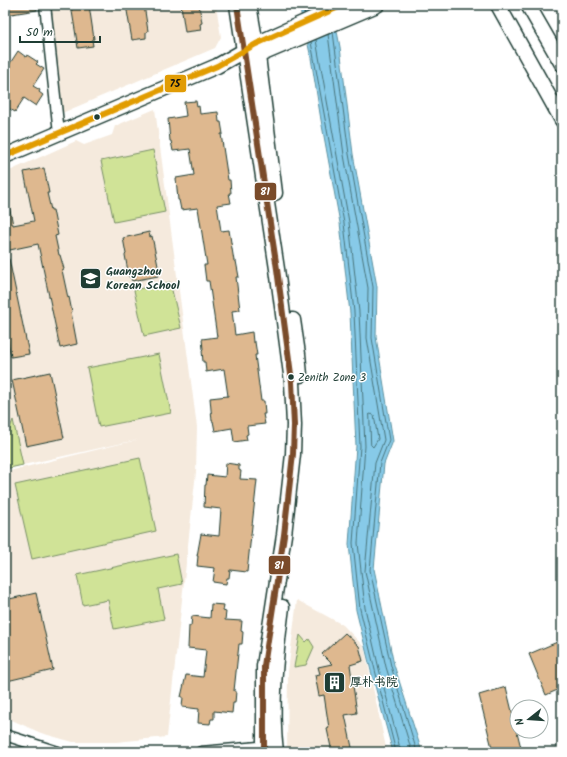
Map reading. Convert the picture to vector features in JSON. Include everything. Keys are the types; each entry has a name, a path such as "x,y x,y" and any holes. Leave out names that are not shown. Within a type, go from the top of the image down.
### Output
{"street":[{"path":"45,5 59,133"},
{"path":"201,752 270,749 277,647 301,456 302,408 298,354 276,202 251,53 237,5"},
{"path":"250,5 251,53"},
{"path":"5,156 251,53 348,10 377,5"},
{"path":"498,5 562,120"},
{"path":"533,7 562,64"},
{"path":"5,735 58,752"}],"shaded area":[{"path":"50,5 216,5 221,37 215,48 62,113"},
{"path":"155,109 197,427 196,472 167,737 116,742 73,742 41,733 5,717 5,472 141,439 5,469 5,173 76,141 84,145 112,135 115,126"},
{"path":"297,600 343,625 364,647 387,752 287,752 288,672"}],"green space":[{"path":"153,150 165,212 114,222 101,161"},
{"path":"170,282 181,328 144,336 134,290"},
{"path":"159,354 171,413 99,427 87,368"},
{"path":"13,420 23,465 5,469 5,440"},
{"path":"140,458 156,531 32,559 15,485"},
{"path":"176,554 182,584 158,589 164,619 114,629 108,600 83,605 77,575"},
{"path":"300,635 306,642 309,639 314,647 306,665 294,667"}],"water":[{"path":"299,5 332,5 340,47 353,154 377,287 376,337 393,441 384,464 374,569 394,665 422,752 393,752 356,610 349,544 356,446 350,313 340,223 311,58"}],"building":[{"path":"5,5 36,5 37,10 5,15"},
{"path":"71,5 89,5 94,39 92,40 93,46 78,48"},
{"path":"126,5 144,5 148,31 146,32 146,38 132,40"},
{"path":"181,5 199,5 202,23 200,24 201,30 185,32"},
{"path":"18,51 26,57 27,55 38,62 36,64 44,69 33,86 40,90 39,92 43,95 36,106 24,98 15,112 5,106 5,71"},
{"path":"196,101 197,107 199,106 200,114 218,112 219,122 221,122 223,134 221,134 228,180 230,180 231,193 229,193 231,203 217,205 221,231 229,230 234,261 236,261 239,277 236,277 240,310 232,311 235,335 252,332 257,355 255,355 261,401 264,401 265,414 263,414 265,424 247,426 247,440 234,442 232,428 215,431 212,421 210,398 228,396 224,369 206,372 205,362 203,362 202,339 217,337 209,281 206,281 204,265 207,265 198,208 181,210 178,200 176,178 194,175 190,149 173,151 170,141 168,119 186,116 184,102"},
{"path":"44,168 49,193 47,193 51,210 53,210 58,235 55,236 64,269 62,270 68,298 69,297 77,344 60,348 38,244 5,251 5,206 9,205 13,225 34,221 24,172"},
{"path":"149,232 150,237 152,236 159,271 157,271 158,276 132,281 131,277 129,277 123,238"},
{"path":"5,259 9,259 29,354 11,357 5,326"},
{"path":"50,372 64,438 26,446 12,380"},
{"path":"226,463 239,465 239,470 241,471 240,479 257,480 247,572 230,570 229,578 227,578 226,584 213,582 215,568 197,566 197,556 201,534 219,536 221,509 204,507 205,485 207,475 225,477"},
{"path":"36,593 53,670 7,681 5,671 5,600"},
{"path":"211,604 224,605 223,611 226,612 225,620 242,621 241,631 243,632 242,644 239,644 234,691 236,691 235,703 233,703 232,713 214,711 214,719 211,719 210,724 198,723 199,709 182,707 183,697 181,697 186,675 203,677 206,650 188,648 189,626 191,626 192,616 210,618"},
{"path":"345,633 359,646 363,661 350,665 357,713 345,715 353,752 332,752 327,729 329,728 324,695 319,696 315,675 320,674 318,667 332,664 322,654"},
{"path":"562,640 562,688 546,695 529,654"},
{"path":"506,687 509,699 509,739 519,739 522,752 493,752 479,695"}],"transit line":[{"name":"81","path":"237,5 277,269 292,382 294,425 293,454 284,535 264,666 264,752"},
{"name":"75","path":"5,156 217,66 256,44 343,5"}],"place":[{"name":"Guangzhou Korean School","path":"91,278"},
{"name":"Zenith Zone 3","path":"291,377"},
{"name":"厚朴书院","path":"335,682"}]}
